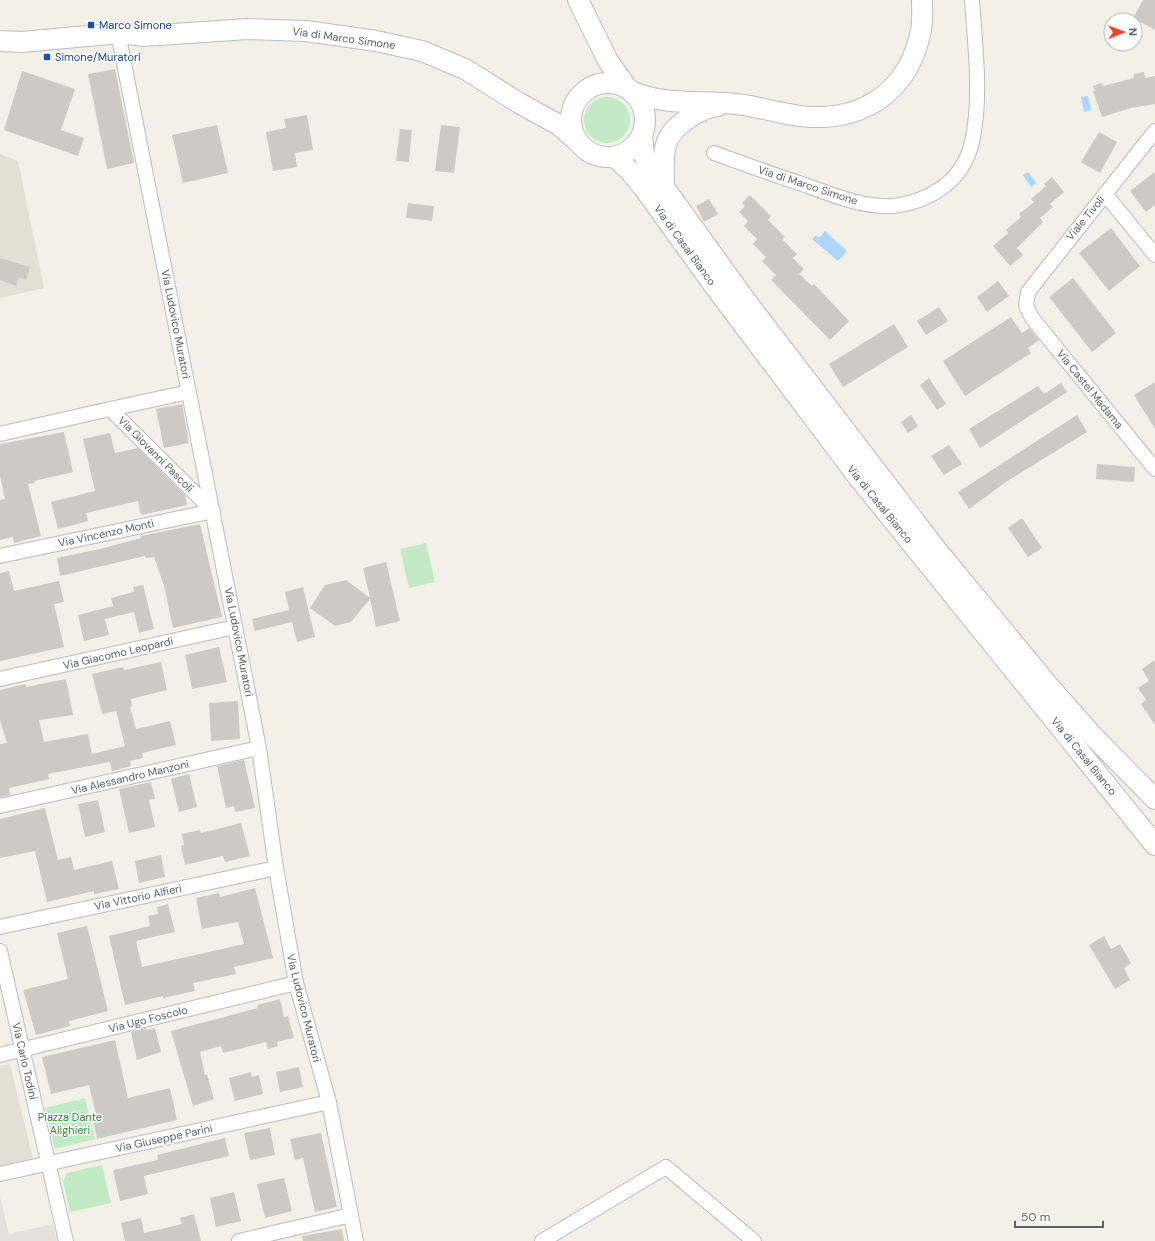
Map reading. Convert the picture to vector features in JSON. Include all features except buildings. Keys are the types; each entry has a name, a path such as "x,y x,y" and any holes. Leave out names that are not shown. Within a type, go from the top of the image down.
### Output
{"main road":[{"path":"578,0 599,45 616,74 639,100 644,110 643,129"},
{"path":"581,96 597,84 608,83 618,84 630,90 664,102 737,104 786,115 812,117 845,115 867,106 892,90 907,71 915,52 921,29 922,0"},
{"name":"Via di Marco Simone","path":"0,41 22,42 120,33 144,36 263,29 320,33 382,42 411,48 448,61 559,125 578,142"},
{"name":"Via di Marco Simone","path":"0,54 120,43 144,36"},
{"path":"599,45 598,68 596,76 581,96 571,113 571,124 578,142 594,155 614,157 627,152 637,144 643,129 657,112 693,102"},
{"name":"Via di Marco Simone","path":"529,108 541,112 559,112 567,110 581,96"},
{"path":"664,186 664,152 669,136 675,127 695,114 712,107 737,104"},
{"name":"Via di Casal Bianco","path":"643,129 646,160 746,301 936,549 1043,679 1093,736 1155,799"},
{"name":"Via di Casal Bianco","path":"614,157 631,172 643,187 715,287 858,477 1155,845"}],"street":[{"name":"Via di Marco Simone","path":"714,153 829,194 864,203 886,206 906,204 918,201 934,194 957,174 967,157 973,138 976,94 972,0"},
{"name":"Via Ludovico Muratori","path":"120,43 259,748 276,868 296,983 328,1102 356,1241"},
{"name":"Viale Tivoli","path":"1027,310 1025,301 1028,292 1155,131"},
{"path":"1105,194 1155,255"},
{"name":"Via Castel Madama","path":"1027,310 1155,469"},
{"path":"110,409 189,392"},
{"name":"Via Giovanni Pascoli","path":"0,434 110,409 213,510"},
{"name":"Via Vincenzo Monti","path":"0,556 213,510"},
{"name":"Via Giacomo Leopardi","path":"0,679 236,627"},
{"name":"Via Alessandro Manzoni","path":"0,806 259,748"},
{"name":"Via Vittorio Alfieri","path":"0,927 276,868"},
{"name":"Via Carlo Todini","path":"0,952 66,1241"},
{"name":"Via Ugo Foscolo","path":"0,1055 296,983"},
{"name":"Via Giuseppe Parini","path":"0,1174 328,1102"},
{"path":"542,1241 666,1167 754,1241"},
{"path":"239,1241 350,1215"}],"shaded area":[{"path":"0,154 18,161 44,288 0,298"},
{"path":"10,1064 33,1159 0,1167 0,1066"},
{"path":"0,1197 9,1234 53,1224 57,1241 0,1241"}],"green space":[{"path":"607,97 620,101 626,107 630,120 626,133 620,139 607,143 594,139 588,133 584,120 588,107 594,101"},
{"path":"426,543 435,582 409,588 400,549"},
{"name":"Piazza Dante Alighieri","path":"85,1098 95,1139 55,1149 45,1108"},
{"name":"Piazza Dante Alighieri","path":"102,1165 111,1203 70,1212 63,1181 67,1173"}],"water":[{"path":"1088,96 1091,110 1084,112 1081,97"},
{"path":"1028,172 1036,183 1031,187 1023,175"},
{"path":"825,231 847,251 838,261 812,239 816,235 819,238"}],"place":[{"name":"Marco Simone","path":"91,25"},
{"name":"Simone/Muratori","path":"47,57"}]}
